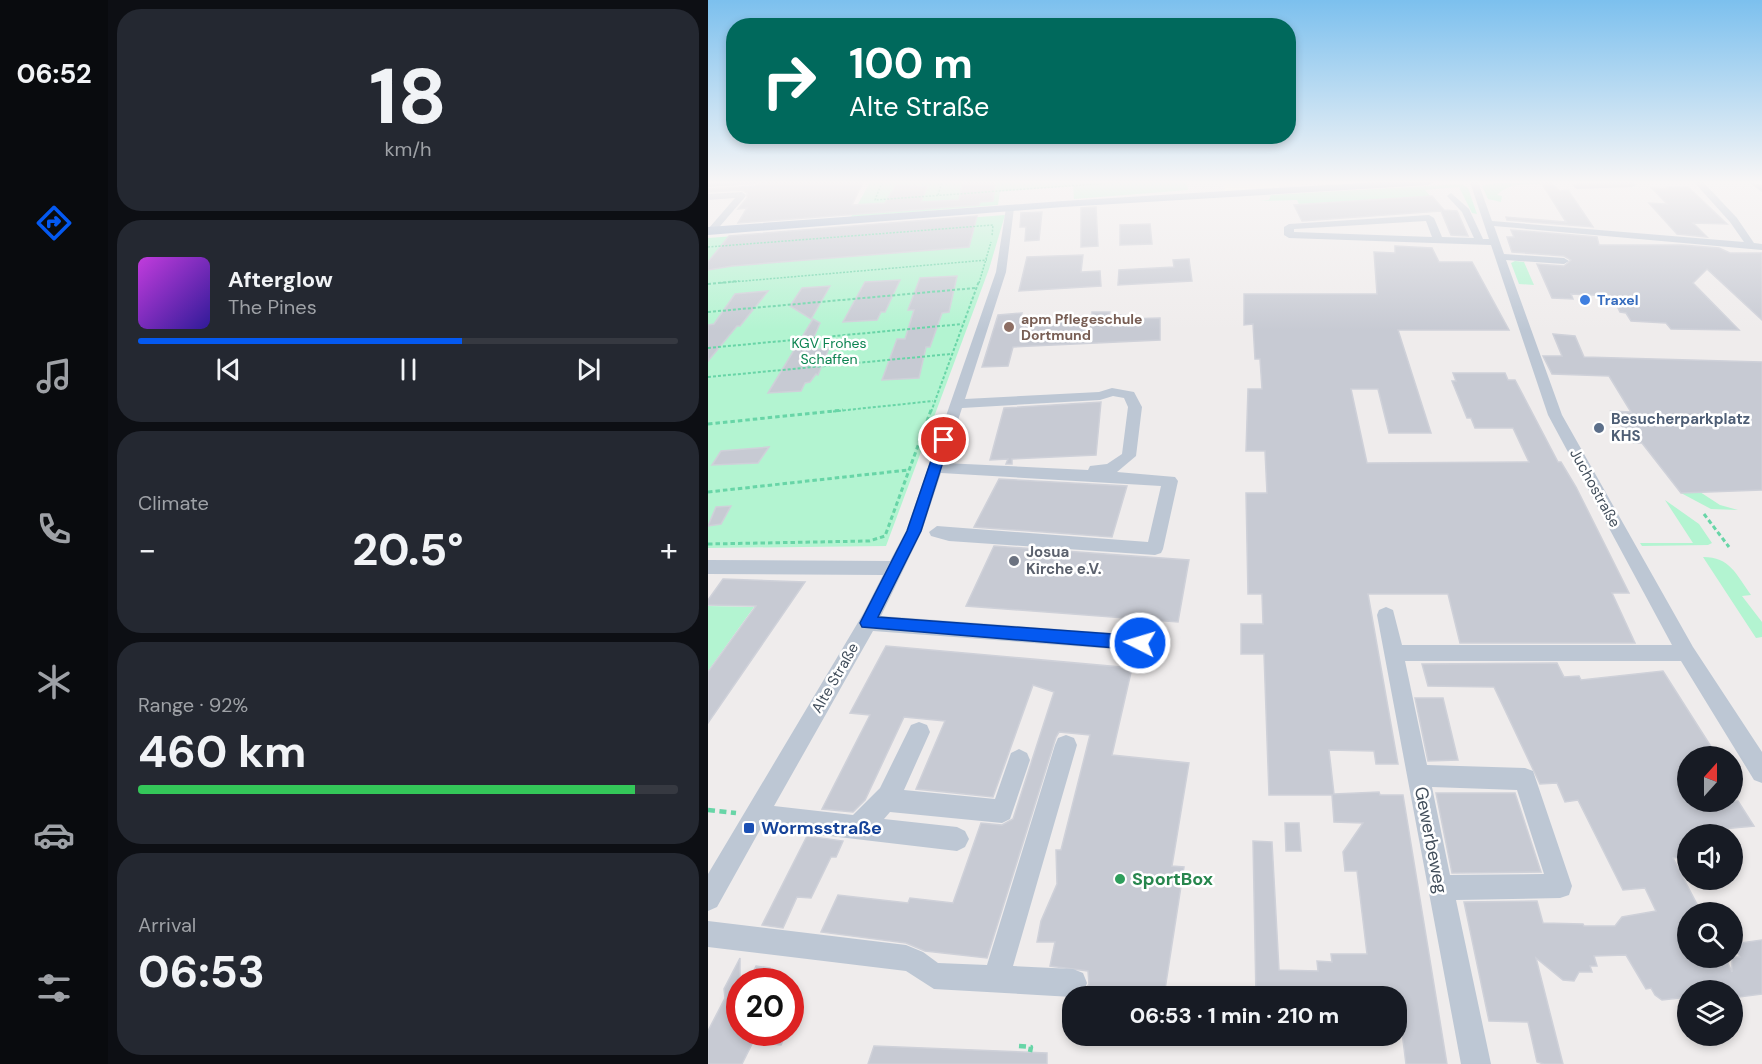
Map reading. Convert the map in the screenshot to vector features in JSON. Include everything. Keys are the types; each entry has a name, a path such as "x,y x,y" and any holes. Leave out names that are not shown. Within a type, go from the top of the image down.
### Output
{"street":[{"name":"Alte Straße","path":"708,898 868,623 914,531 1001,272 1007,232"},
{"path":"1289,232 1289,235 1495,242"},
{"path":"1434,232 1438,240"},
{"path":"1475,232 1480,242"},
{"name":"Juchostraße","path":"1491,232 1555,415 1686,653 1762,772"},
{"path":"1585,232 1757,247"},
{"path":"1744,232 1757,247"},
{"path":"1500,257 1564,261"},
{"path":"937,463 1103,470 1124,461 1131,451 1135,403 1129,395 1121,392 1100,396 956,404"},
{"path":"937,463 1003,470 1170,481 1155,549 950,535 937,532"},
{"path":"708,567 897,568"},
{"name":"Gewerbeweg","path":"1386,615 1476,1064"},
{"path":"868,623 1140,643"},
{"path":"1393,653 1686,653"},
{"path":"858,826 874,816 887,800 919,732"},
{"path":"996,979 1066,745"},
{"path":"887,800 1002,812 1019,760"},
{"path":"1418,776 1525,779 1560,886 1440,888"},
{"path":"756,816 957,839"},
{"path":"708,934 906,958 914,961 934,976 1073,983"}],"path":[{"path":"708,247 907,232"},
{"path":"708,544 869,541 885,536 933,401 987,261 992,232"},
{"path":"708,284 987,261"},
{"path":"708,312 976,288"},
{"path":"708,348 963,324"},
{"path":"708,376 951,354"},
{"path":"708,424 933,401"},
{"path":"708,492 908,470"},
{"path":"1704,514 1729,547"},
{"path":"708,810 720,812"},
{"path":"1019,1046 1031,1047 1030,1052"}],"green space":[{"name":"KGV Frohes Schaffen","path":"790,232 1000,232 989,269 886,546 708,548 708,238"},
{"path":"1524,262 1534,285 1519,284 1511,263"},
{"path":"1700,492 1720,505 1738,510 1711,509 1681,493"},
{"path":"1665,500 1699,524 1712,543 1708,545 1642,546 1640,543 1693,543"},
{"path":"1703,557 1720,560 1732,568 1751,595 1742,596 1762,622 1762,637 1756,638"},
{"path":"708,606 754,607 708,671"}],"building":[{"path":"783,232 973,232 969,247 732,266 708,270 708,262 729,236"},
{"path":"1026,232 1040,232 1039,240 1025,241"},
{"path":"1081,232 1097,232 1098,246 1081,247"},
{"path":"1120,232 1151,232 1152,244 1120,245"},
{"path":"1450,232 1466,232 1468,236 1451,235"},
{"path":"1512,232 1531,232 1597,237 1599,245 1682,245 1719,248 1730,253 1762,253 1762,320 1707,269 1693,283 1739,330 1671,329 1666,323 1631,321 1626,313 1620,312 1612,296 1571,294 1573,299 1552,298 1537,264 1564,266 1571,260 1564,256 1512,252 1507,237 1514,237"},
{"path":"1675,232 1702,232 1707,237 1677,234"},
{"path":"1395,246 1432,248 1439,262 1472,262 1509,330 1398,330 1431,433 1389,433 1378,389 1351,389 1367,463 1529,462 1513,428 1475,428 1471,418 1467,418 1452,381 1456,381 1453,373 1505,373 1508,380 1515,380 1558,462 1561,462 1576,487 1629,593 1612,593 1635,643 1460,643 1448,594 1368,594 1398,764 1376,764 1374,751 1329,750 1334,794 1379,792 1380,795 1403,795 1447,1064 1406,1064 1404,1046 1407,1046 1407,986 1256,986 1253,841 1272,842 1279,970 1318,971 1317,961 1332,962 1331,954 1367,954 1357,871 1345,871 1343,852 1363,823 1334,822 1332,795 1269,795 1264,654 1241,654 1241,624 1263,624 1262,594 1248,594 1246,493 1267,493 1265,451 1246,451 1248,389 1262,389 1260,359 1255,359 1253,324 1244,325 1244,294 1377,294 1374,252 1395,253"},
{"path":"1083,255 1081,272 1100,271 1101,286 1019,291 1027,257"},
{"path":"1189,259 1192,281 1118,285 1119,270 1174,267 1173,260"},
{"path":"957,276 949,312 942,313 930,347 926,347 919,378 882,380 897,339 905,339 914,310 908,310 920,278"},
{"path":"900,280 885,312 881,312 877,320 843,322 865,282"},
{"path":"830,286 811,319 790,306 802,288"},
{"path":"768,291 708,361 708,325 714,324 735,294"},
{"path":"1092,312 1110,312 1109,316 1125,315 1125,319 1160,318 1160,340 1013,347 1008,366 982,367 998,315 1022,313 1020,320 1092,316"},
{"path":"813,319 820,323 808,350 829,348 818,375 816,374 810,382 805,383 801,391 768,393"},
{"path":"1553,334 1575,336 1584,357 1762,362 1762,490 1681,493 1642,443 1634,443 1611,411 1631,412 1609,376 1552,374 1543,356 1562,356"},
{"path":"1101,402 1096,455 1012,459 1012,464 1006,464 1008,459 990,460 1004,408"},
{"path":"769,447 758,463 712,465 721,451"},
{"path":"999,479 1127,486 1112,537 974,527"},
{"path":"731,506 721,524 708,526 716,507"},
{"path":"994,546 1189,560 1178,622 966,606"},
{"path":"723,579 805,582 708,723 708,672 756,606 708,605 708,600"},
{"path":"886,646 1132,668 1112,755 1189,763 1172,866 1184,867 1166,986 1088,986 1088,971 1050,966 1055,942 1037,942 1041,921 1057,884 1056,850 1061,850 1090,735 1059,732 1056,737 987,958 925,951 906,943 821,932 838,895 908,903 910,898 953,903 981,823 1002,825 1013,819 1054,692 1033,685 993,797 916,789 945,721 904,717 865,800 853,812 822,809 870,715 850,713"},
{"path":"1557,663 1564,677 1579,676 1581,680 1663,671 1711,746 1677,746 1677,812 1743,812 1743,809 1754,826 1677,824 1677,857 1673,858 1677,866 1677,890 1690,890 1696,902 1677,902 1677,968 1730,968 1732,972 1732,968 1743,968 1743,943 1762,940 1762,994 1743,997 1743,980 1677,980 1677,998 1662,1000 1651,988 1646,989 1626,955 1594,956 1597,966 1590,966 1592,972 1579,972 1574,981 1563,980 1536,958 1563,1064 1537,1062 1528,1022 1489,1021 1464,902 1537,901 1543,923 1583,924 1584,926 1615,926 1622,917 1656,911 1645,888 1623,890 1578,800 1565,802 1557,783 1540,784 1494,687 1428,686 1422,664"},
{"path":"1415,698 1443,698 1458,760 1428,761"},
{"path":"1436,793 1515,793 1541,872 1452,873"},
{"path":"1285,823 1299,823 1301,851 1286,851"},
{"path":"807,836 843,841 836,857 831,857 811,898 797,897 783,928 762,925"},
{"path":"740,958 740,968 735,968"},
{"path":"726,985 726,1046 751,1046 742,1064 708,1064 708,1031 725,998"},
{"path":"874,1046 1047,1053 1047,1064 868,1064"}],"place":[{"name":"Traxel","path":"1585,300"},
{"name":"apm Pflegeschule Dortmund","path":"1009,327"},
{"name":"Besucherparkplatz KHS","path":"1599,428"},
{"name":"Josua Kirche e.V.","path":"1014,561"},
{"name":"Wormsstraße","path":"749,828"},
{"name":"SportBox","path":"1120,879"}],"route":[{"path":"944,440 914,531 868,623 1140,643"}]}
